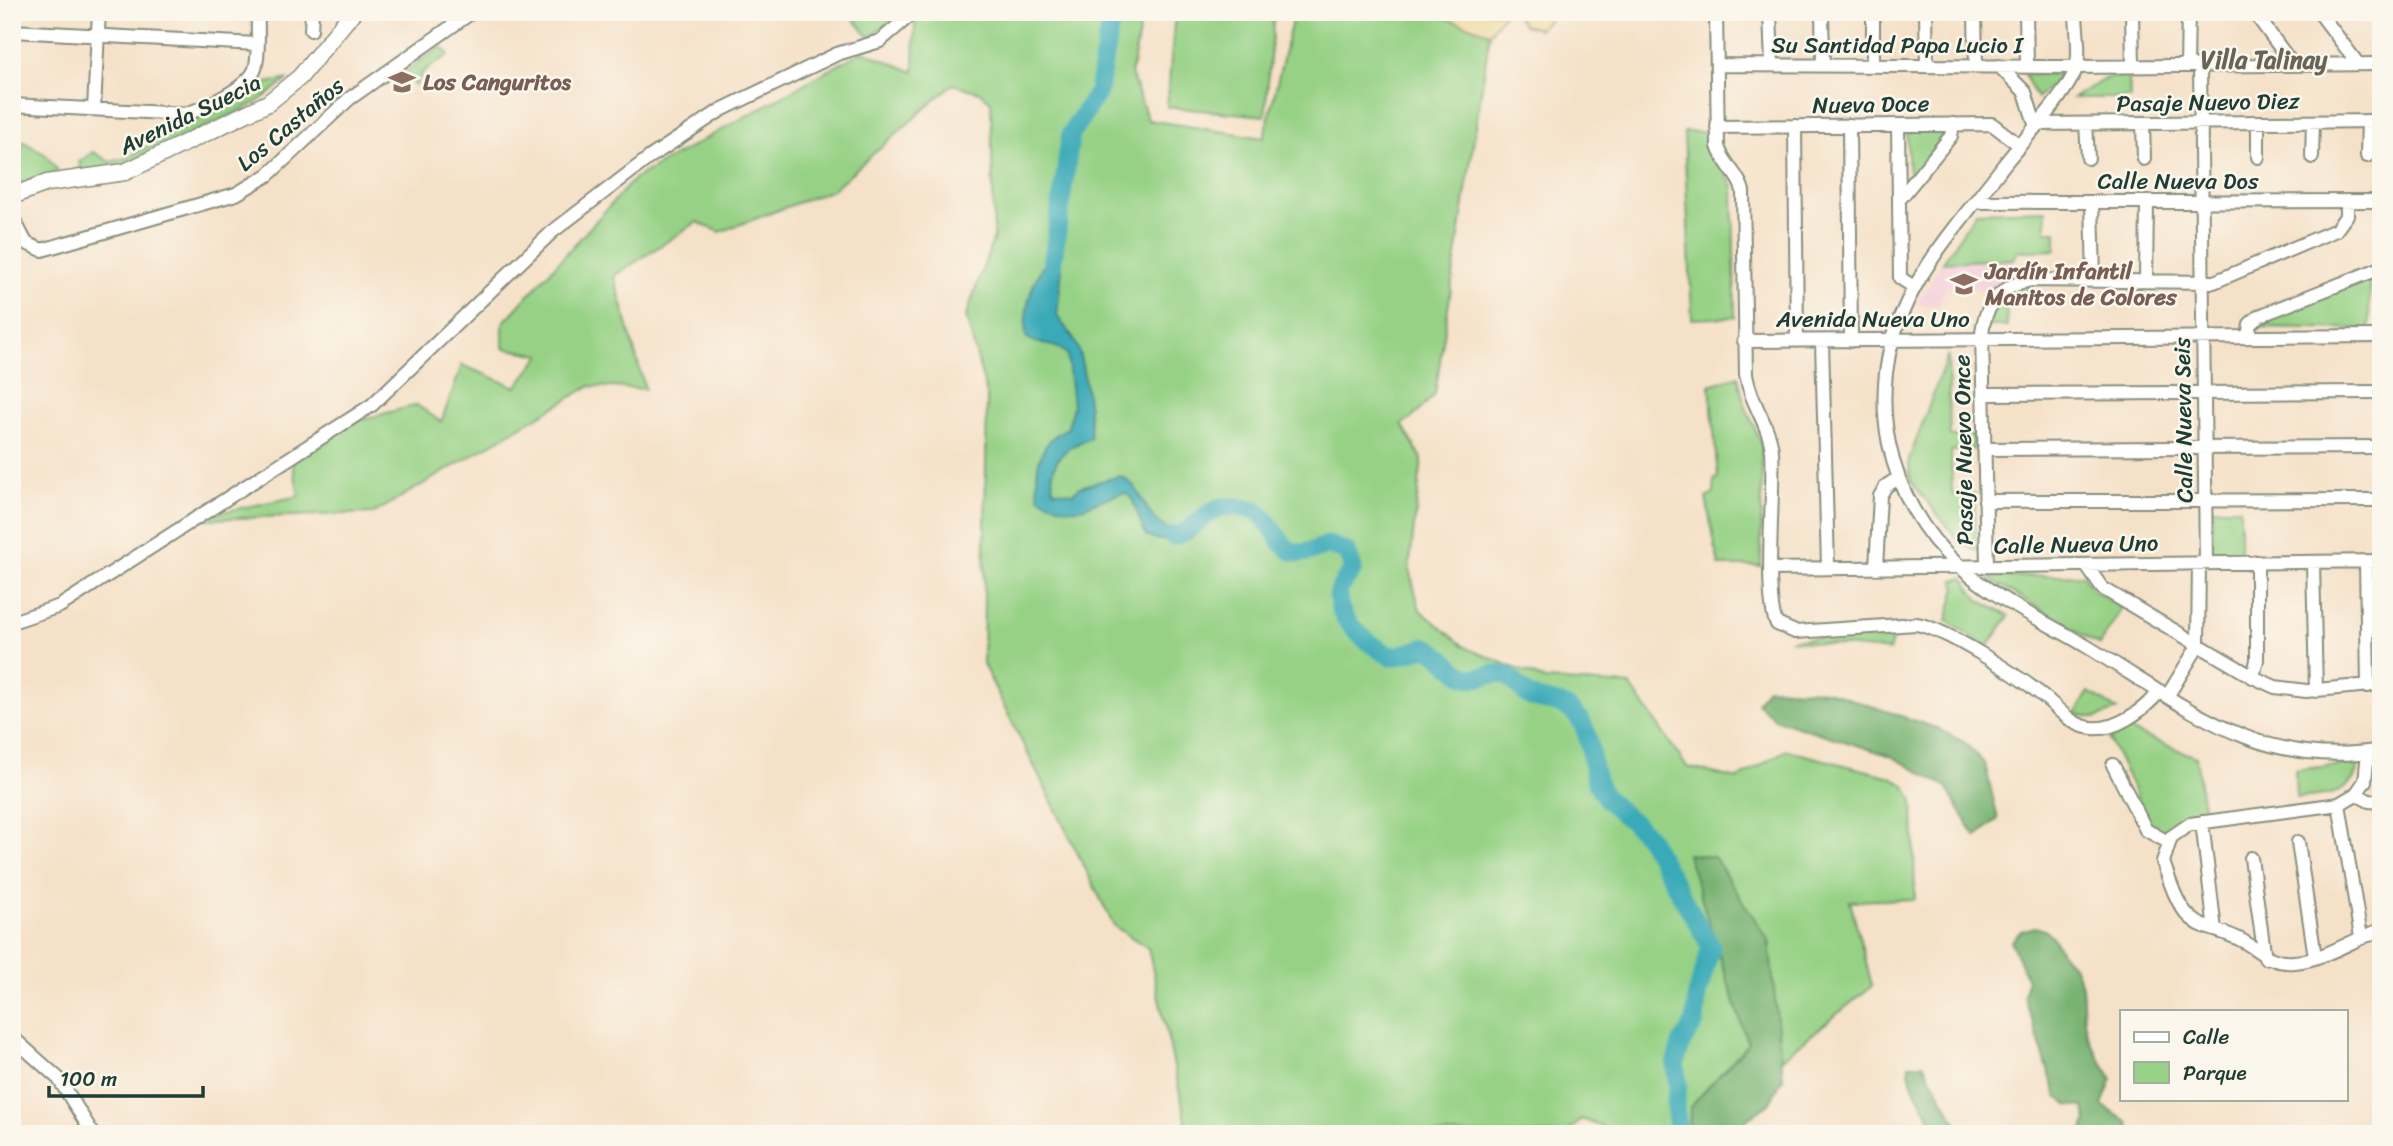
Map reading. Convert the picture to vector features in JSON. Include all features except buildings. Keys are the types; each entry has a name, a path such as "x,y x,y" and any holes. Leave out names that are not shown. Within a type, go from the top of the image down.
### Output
{"main road":[{"name":"Avenida Suecia","path":"12,196 47,183 125,172 262,106 300,78 353,12"}],"street":[{"path":"94,109 99,12"},
{"path":"12,105 185,114 202,109 246,82 255,69 258,12"},
{"path":"311,30 312,12"},
{"name":"Los Castaños","path":"12,216 26,243 42,250 236,194 268,175 349,99 456,15 472,12"},
{"path":"12,622 60,606 372,405 552,232 650,157 722,110 837,54 880,41 914,12"},
{"path":"1716,12 1717,127 1720,153 1743,191 1744,341 1748,387 1772,446 1771,569 1773,615 1777,624 1785,630 1916,624 1935,628 2026,683 2074,723 2100,728 2130,717 2164,693 2198,646"},
{"path":"1770,12 1772,65"},
{"path":"1822,12 1823,66"},
{"path":"1873,12 1873,66"},
{"path":"1926,12 1927,66"},
{"path":"1975,12 1976,66"},
{"path":"2026,12 2027,66"},
{"path":"2076,12 2077,67 2063,93 2035,124 1975,202 1914,287 1892,340 1886,370 1885,416 1898,478 1923,526 1959,567 2004,600 2221,728 2268,747 2322,755 2374,751 2368,774 2356,794 2339,804 2185,826 2168,842 2163,862 2179,905 2194,921 2241,940 2265,958 2295,962 2315,957 2381,930"},
{"path":"2132,12 2133,66"},
{"name":"Calle Nueva Seis","path":"2188,12 2201,122 2205,500 2198,646"},
{"path":"2253,12 2293,65"},
{"path":"2319,12 2358,64"},
{"path":"12,31 257,44"},
{"name":"Su Santidad Papa Lucio I","path":"1717,65 2077,67 2381,64"},
{"path":"1998,66 2025,92 2035,124"},
{"path":"2367,156 2374,121"},
{"name":"Pasaje Nuevo Diez","path":"2035,124 2374,121"},
{"path":"2258,122 2258,157"},
{"path":"2312,157 2313,122"},
{"path":"2143,123 2144,159"},
{"path":"1899,200 1951,136 1953,124"},
{"name":"Nueva Doce","path":"1717,127 1992,124 2019,145"},
{"path":"2087,124 2088,158"},
{"path":"1849,125 1851,341"},
{"path":"1898,125 1900,278 1914,287"},
{"path":"1795,126 1797,341"},
{"name":"Pasaje Nuevo Once","path":"1987,566 1982,340 1986,313 1995,298 2009,287 2031,280 2214,282 2336,230 2347,215 2347,201"},
{"name":"Calle Nueva Dos","path":"1975,202 2381,201"},
{"path":"2092,202 2094,279"},
{"path":"2146,280 2147,202"},
{"path":"2248,337 2250,324 2259,316 2381,268"},
{"name":"Avenida Nueva Uno","path":"1744,341 2381,336"},
{"path":"1822,341 1828,568"},
{"path":"1983,394 2381,392"},
{"path":"1984,449 2381,447"},
{"path":"1876,568 1880,496 1886,486 1898,478"},
{"path":"1985,501 2381,500"},
{"path":"2086,565 2102,588 2253,677 2285,689 2316,691 2374,685 2366,561"},
{"name":"Calle Nueva Uno","path":"1771,569 2381,561"},
{"path":"2253,677 2257,660 2257,562"},
{"path":"2313,562 2316,691"},
{"path":"2113,765 2146,830 2168,842"},
{"path":"2356,794 2369,801 2381,802"},
{"path":"2339,804 2361,937"},
{"path":"2202,822 2215,930"},
{"path":"2298,842 2315,957"},
{"path":"2251,858 2265,958"},
{"path":"12,1037 60,1079 93,1134"}],"shaded area":[{"name":"Jardín Infantil Manitos de Colores","path":"2013,259 2016,276 2003,281 1985,295 1975,288 1946,287 1938,306 1916,304 1943,262"}],"green space":[{"path":"848,12 900,12 870,38"},
{"path":"927,12 1143,12 1131,74 1148,120 1264,138 1294,12 1429,12 1490,33 1435,394 1412,418 1402,424 1422,459 1409,569 1420,610 1466,648 1545,680 1630,685 1687,767 1738,779 1786,750 1891,777 1904,785 1913,799 1915,899 1850,901 1872,986 1780,1060 1769,941 1688,854 1748,1045 1690,1107 1689,1134 1620,1134 1582,1119 1566,1134 1181,1134 1186,1121 1148,948 1114,926 983,664 987,395 966,316 994,237 991,101 979,92 953,84 832,190 720,232 697,222 614,276 645,389 590,386 374,513 184,520 299,496 291,456 322,430 417,405 441,422 462,365 516,387 541,355 503,348 503,323 635,178 863,51 914,72 915,19"},
{"path":"1175,12 1274,12 1265,116 1167,107"},
{"path":"442,47 449,55 424,71 415,86 405,71"},
{"path":"2024,74 2060,74 2060,78 2037,98"},
{"path":"2129,75 2130,98 2073,98 2107,78"},
{"path":"289,79 256,103 116,169 73,172 81,166 79,162 93,152 110,162 127,158 256,85"},
{"path":"1943,129 1943,135 1915,175 1909,175 1907,135 1912,130"},
{"path":"1684,132 1709,132 1713,154 1733,186 1735,317 1692,319"},
{"path":"19,139 46,155 58,171 20,184 12,168 12,142"},
{"path":"2046,210 2046,231 2056,231 2056,250 2018,251 2013,259 1943,262 1976,212"},
{"path":"2370,278 2369,329 2254,327 2262,321"},
{"path":"2028,285 2029,302 2006,304 2007,326 1988,326 1997,305"},
{"path":"1948,354 1950,436 1973,435 1974,449 1951,451 1952,494 1975,493 1976,550 1962,545 1910,480 1909,460"},
{"path":"1738,376 1744,403 1762,445 1761,566 1719,566 1706,498 1714,494 1714,479 1718,478 1710,385"},
{"path":"2212,508 2240,508 2240,552 2212,552"},
{"path":"2083,575 2093,590 2122,608 2099,645 1987,577"},
{"path":"1963,578 1979,600 2009,616 1987,648 1947,621 1956,587 1954,580"},
{"path":"1895,631 1889,651 1790,640"},
{"path":"1767,688 1827,691 1936,728 1964,742 1985,764 1998,819 1976,837 1945,786 1891,756 1775,719 1757,703"},
{"path":"2089,692 2117,710 2096,718 2075,714"},
{"path":"2129,730 2196,757 2204,814 2177,820 2164,836 2153,830 2109,739"},
{"path":"2359,763 2356,774 2344,788 2327,795 2296,798 2295,770"},
{"path":"1687,854 1714,857 1769,941 1783,1078 1769,1104 1746,1120 1739,1134 1690,1134 1690,1107 1748,1044"},
{"path":"2035,927 2050,934 2080,978 2087,1032 2096,1053 2112,1078 2102,1105 2129,1123 2131,1134 2081,1134 2087,1121 2084,1107 2069,1105 2057,1097 2024,996 2027,980 2011,942 2021,931"},
{"path":"1909,1064 1923,1064 1963,1134 1939,1134 1911,1081"}],"sand":[{"path":"1429,12 1505,12 1490,33"},
{"path":"1514,12 1530,12 1538,16 1544,12 1555,14 1539,29 1524,25"}],"water":[{"path":"1050,256 1059,258 1062,268 1057,315 1078,349 1090,430 1090,438 1060,456 1053,470 1053,490 1073,493 1080,487 1119,476 1135,487 1150,512 1164,527 1176,532 1190,523 1196,531 1190,535 1171,540 1146,536 1132,499 1126,493 1077,509 1055,505 1039,497 1037,476 1041,456 1051,440 1068,428 1073,405 1067,354 1057,347 1026,337 1030,294"}],"waterway":[{"path":"1050,280 1071,133 1098,92 1112,12"},
{"path":"1173,536 1186,531 1221,507 1256,510 1291,551 1300,553 1328,545 1347,552 1353,569 1339,592 1342,612 1356,631 1384,652 1392,657 1427,647 1465,676 1474,678 1502,674 1514,681 1527,695 1560,704 1575,714 1585,730 1595,776 1602,793 1649,839 1711,947 1697,995 1695,1022 1681,1044 1675,1065 1678,1085 1675,1106 1679,1134"}],"place":[{"name":"Los Canguritos","path":"402,82"},
{"name":"Jardín Infantil Manitos de Colores","path":"1964,284"}],"district":[{"name":"Villa Talinay","path":"2264,60"}]}
